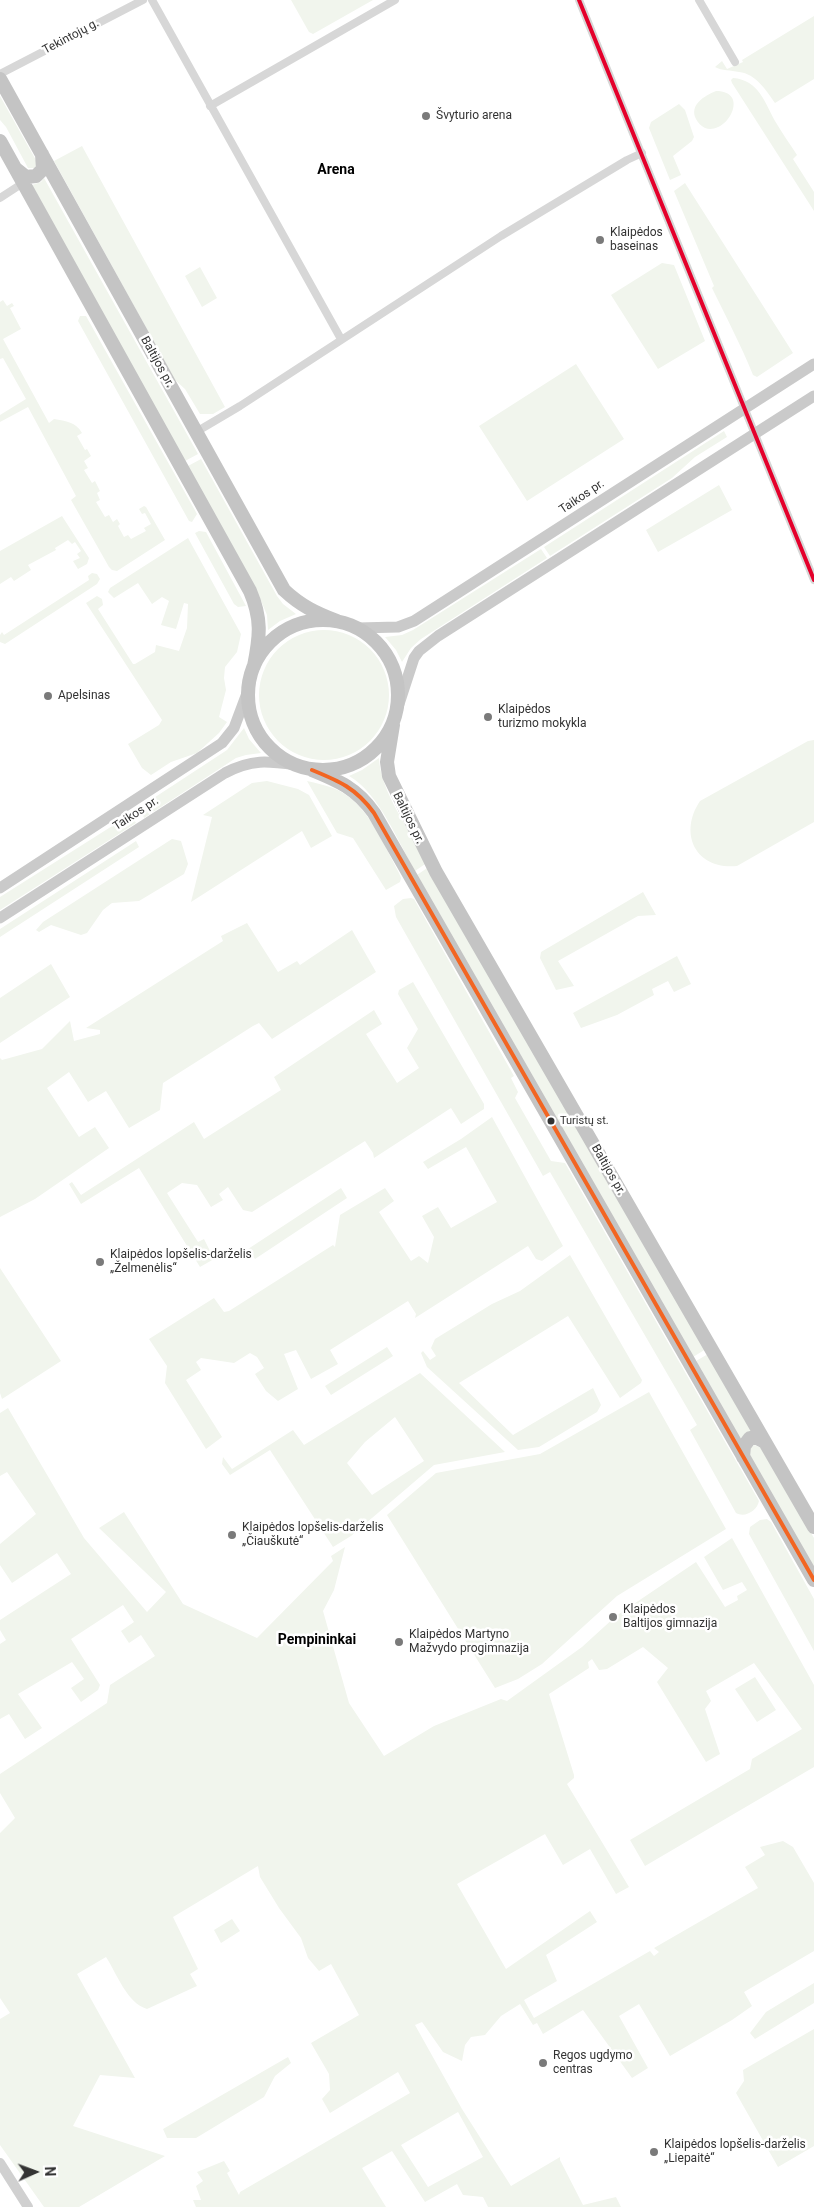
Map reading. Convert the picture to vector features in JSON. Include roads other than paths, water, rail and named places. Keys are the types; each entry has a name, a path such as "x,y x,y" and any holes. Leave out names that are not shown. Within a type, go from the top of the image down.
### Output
{"highway":[{"name":"Baltijos pr.","path":"0,79 284,590 298,604 310,611 337,621"},
{"path":"0,141 250,591 260,621 259,639 249,688 250,710 260,734 277,754 296,765 312,770 329,770 356,763 368,755 383,742 393,725 398,707 398,688 394,670 386,653 374,639 358,628 337,621 308,621 282,632 271,642 254,666"},
{"path":"15,169 26,177 36,176 43,169 42,154"},
{"name":"Baltijos pr.","path":"393,725 387,762 389,776 436,872 814,1528"},
{"name":"Baltijos pr.","path":"312,770 345,784 358,793 374,813 813,1577"},
{"path":"743,1457 744,1446 750,1438 757,1438 765,1442"}],"main road":[{"name":"Taikos pr.","path":"358,628 398,627 414,621 814,364"},
{"path":"398,707 414,658 419,651 438,636 814,396"},
{"name":"Taikos pr.","path":"0,888 222,743 234,728 249,688"},
{"name":"Taikos pr.","path":"0,918 238,767 254,761 296,765"}],"street":[{"name":"Tekintojų g.","path":"0,74 142,0"},
{"path":"152,0 341,340"},
{"path":"210,106 394,0"},
{"path":"579,0 814,580"},
{"path":"699,0 735,62"},
{"path":"196,432 501,236 627,160 642,153"},
{"path":"0,198 23,183"},
{"path":"0,2163 28,2207"}],"place":[{"name":"Švyturio arena","path":"426,116"},
{"name":"Klaipėdos baseinas","path":"600,240"},
{"name":"Apelsinas","path":"48,696"},
{"name":"Klaipėdos turizmo mokykla","path":"488,717"},
{"name":"Turistų st.","path":"551,1121"},
{"name":"Klaipėdos lopšelis-darželis „Želmenėlis“","path":"100,1262"},
{"name":"Klaipėdos lopšelis-darželis „Čiauškutė“","path":"232,1535"},
{"name":"Klaipėdos Baltijos gimnazija","path":"613,1617"},
{"name":"Klaipėdos Martyno Mažvydo progimnazija","path":"399,1642"},
{"name":"Regos ugdymo centras","path":"543,2063"},
{"name":"Klaipėdos lopšelis-darželis „Liepaitė“","path":"654,2152"}],"district":[{"name":"Arena","path":"336,170"},
{"name":"Pempininkai","path":"317,1640"}]}
